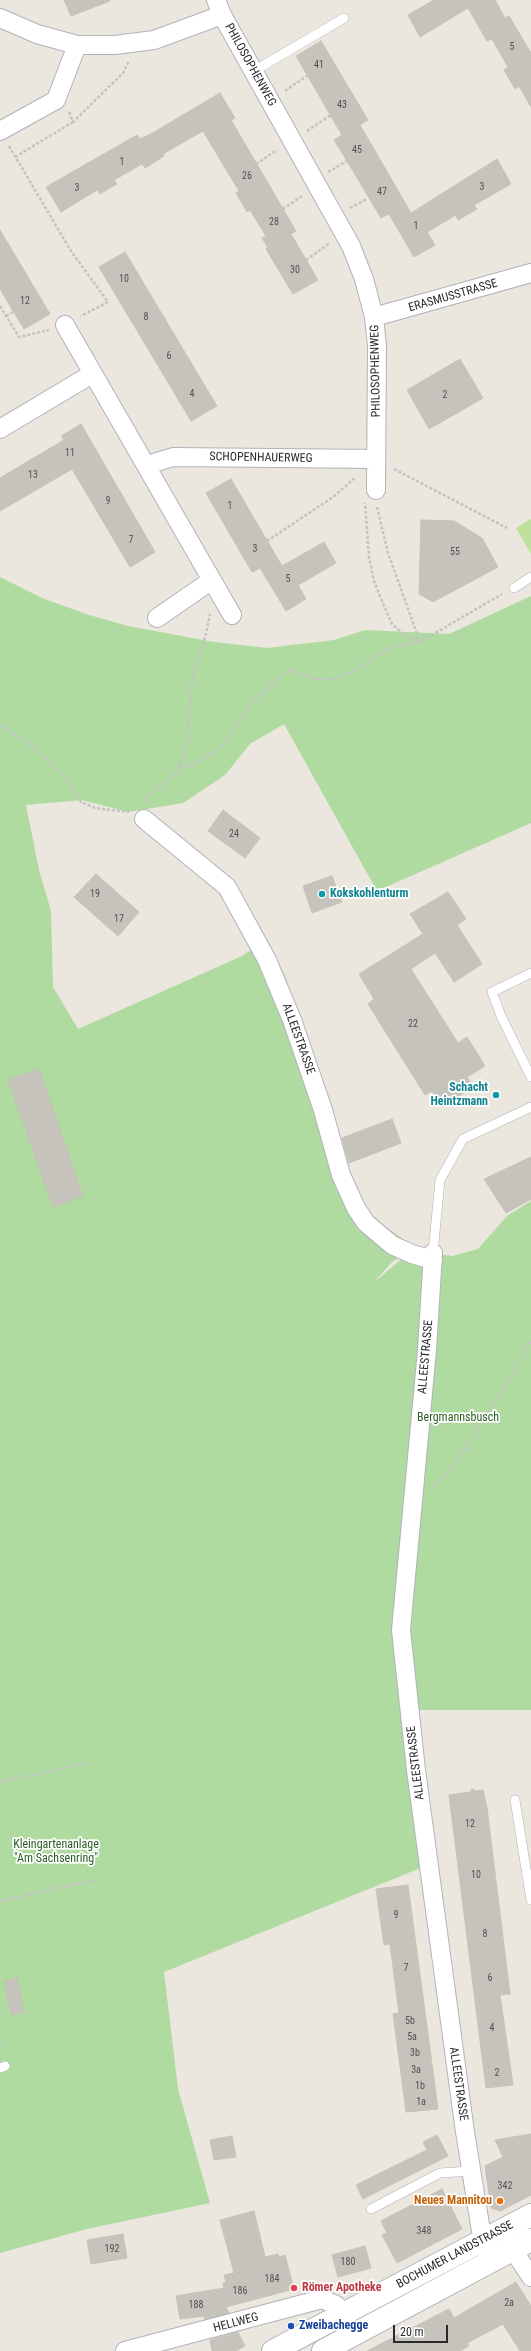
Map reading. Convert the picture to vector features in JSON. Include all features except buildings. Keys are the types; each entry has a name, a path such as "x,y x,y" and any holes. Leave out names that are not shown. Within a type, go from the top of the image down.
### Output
{"main road":[{"name":"BOCHUMER LANDSTRASSE","path":"273,2351 531,2215"},
{"name":"BOCHUMER LANDSTRASSE","path":"323,2351 522,2245"}],"street":[{"path":"0,18 37,34 77,44 115,45 154,40 219,7"},
{"name":"PHILOSOPHENWEG","path":"219,7 344,234 364,279 374,317 378,372 376,460 370,494"},
{"path":"4,138 56,100 77,44"},
{"name":"ERASMUSSTRASSE","path":"374,317 531,273"},
{"path":"65,325 92,374 147,464 232,615"},
{"path":"0,429 92,374"},
{"name":"SCHOPENHAUERWEG","path":"147,464 173,457 376,460"},
{"path":"157,618 215,585"},
{"name":"ALLEESTRASSE","path":"142,816 227,887 231,894 267,960 292,1020 323,1110 341,1175 356,1208 366,1223 392,1245 412,1254 433,1257 427,1350 401,1630 416,1770 471,2171 492,2235 490,2262"},
{"path":"492,2235 522,2245 531,2277"},
{"name":"HELLWEG","path":"125,2351 322,2299 336,2305 343,2313"}],"lane":[{"path":"254,71 344,18"},
{"path":"514,588 531,577"},
{"path":"531,973 492,992 501,1016 531,1077"},
{"path":"433,1257 440,1180 463,1139 531,1107"},
{"path":"515,1800 531,1900"},
{"path":"371,2209 440,2173 471,2171"}],"path":[{"path":"15,157 74,122 124,73 138,42"},
{"path":"270,101 308,75"},
{"path":"59,91 74,122"},
{"path":"256,164 331,115"},
{"path":"0,306 20,337 65,325 108,302 71,251 4,138"},
{"path":"283,209 318,187"},
{"path":"306,260 344,234"},
{"path":"6,316 13,312"},
{"path":"268,541 333,497 376,460 507,528"},
{"path":"370,494 378,510 388,553 420,642"},
{"path":"370,494 369,557 374,581 392,624 404,635 420,642"},
{"path":"0,726 30,744 65,778 81,802 95,808 142,816 140,806 144,800 168,782 180,767 186,749 193,675 205,638 211,598 215,585"},
{"path":"180,767 194,765 226,743 254,701 288,670 312,678 333,680 350,673 393,646 420,642 514,588"},
{"path":"412,1502 422,1499 431,1492 458,1460 531,1342"},
{"path":"0,1789 1,1782 88,1763"},
{"path":"0,1901 99,1879"},
{"path":"0,2037 1,2046"}],"green space":[{"path":"531,519 531,554 516,528"},
{"path":"0,577 42,598 89,615 128,626 214,642 267,648 334,640 365,630 449,634 531,596 531,823 377,891 284,724 250,744 225,775 183,803 128,812 82,800 26,805 39,870 51,911 53,987 78,1029 242,956 267,939 285,976 330,1108 343,1163 362,1202 373,1219 415,1247 438,1254 452,1256 478,1249 507,1216 531,1201 531,1710 411,1710 423,1867 164,1972 178,2089 210,2203 87,2229 0,2253","holes":["412,1250 377,1280 392,1262"]}],"place":[{"name":"Kokskohlenturm","path":"322,894"},
{"name":"Schacht Heintzmann","path":"496,1095"},
{"name":"Neues Mannitou","path":"500,2201"},
{"name":"Römer Apotheke","path":"294,2288"},
{"name":"Zweibachegge","path":"291,2326"}],"park label":[{"name":"Bergmannsbusch","path":"458,1418"},
{"name":"Kleingartenanlage \"Am Sachsenring\"","path":"56,1852"}]}
